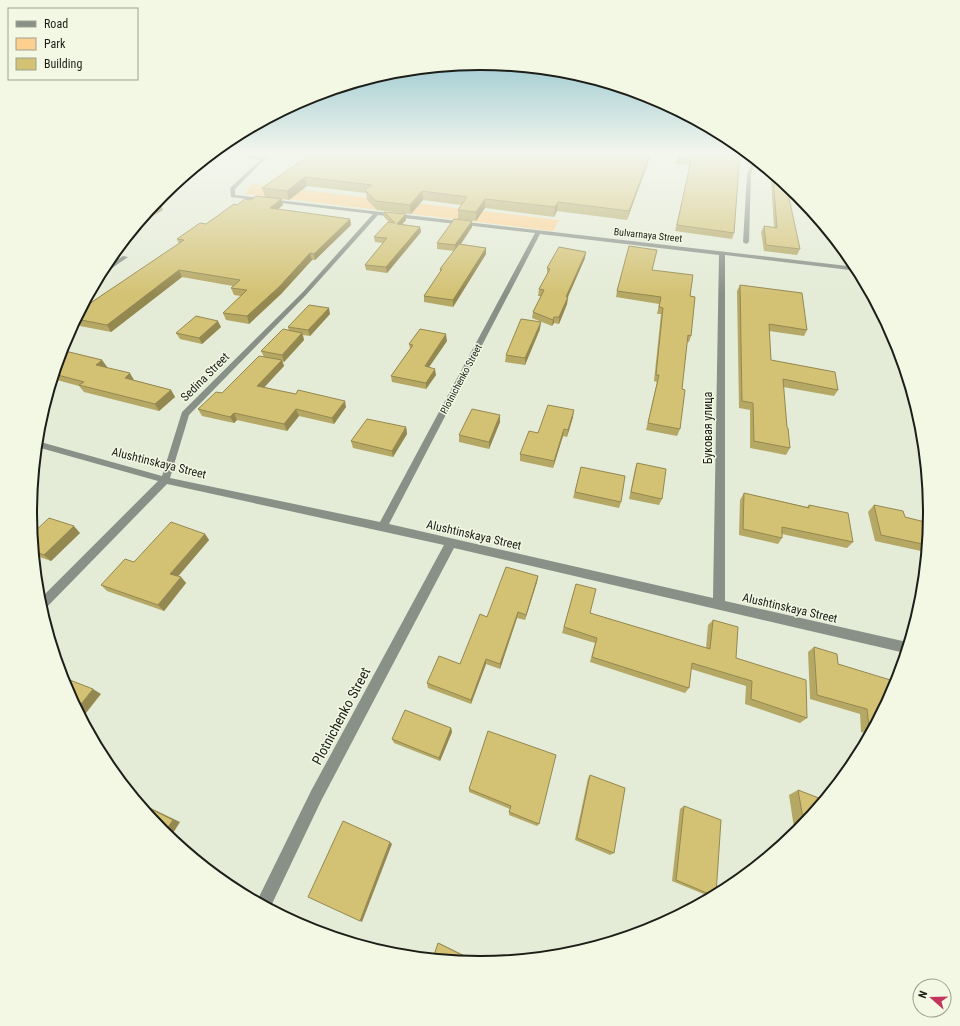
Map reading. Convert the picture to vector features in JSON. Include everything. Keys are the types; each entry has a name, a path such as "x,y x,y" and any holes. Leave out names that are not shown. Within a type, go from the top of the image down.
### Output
{"street":[{"name":"Bulvarnaya Street","path":"266,200 849,268"},
{"path":"746,242 748,200"},
{"name":"Sedina Street","path":"46,600 165,480 185,414 304,294 377,213"},
{"name":"Plotnichenko Street","path":"383,527 539,231"},
{"name":"Буковая улица","path":"719,605 722,252"},
{"path":"114,265 125,257"},
{"name":"Alushtinskaya Street","path":"43,446 165,480 383,527 902,647"},
{"name":"Plotnichenko Street","path":"265,901 316,796 451,543"}],"green space":[{"path":"294,200 387,200 559,220 553,231"}],"building":[{"path":"244,200 280,200 270,208 350,219 314,254 310,253 279,287 247,316 223,313 247,290 231,288 240,280 179,270 107,325 82,320 90,303 184,240 177,239 200,223 206,224 234,204 237,205"},
{"path":"375,200 414,200 410,205"},
{"path":"465,200 484,200 476,212 458,210"},
{"path":"493,200 633,200 629,211 558,202 555,207"},
{"path":"682,200 736,200 734,233 677,225"},
{"path":"775,200 789,200 800,249 766,245 764,226 777,228"},
{"path":"384,212 406,214 397,224 420,227 386,267 365,265 387,238 374,237 388,222 395,223"},
{"path":"454,219 472,221 455,245 437,243"},
{"path":"459,244 486,248 453,300 424,296 442,269 440,269"},
{"path":"629,246 657,250 652,270 693,275 690,296 695,297 691,336 688,335 682,389 685,390 680,429 648,423 659,375 656,375 663,308 659,307 661,297 617,291"},
{"path":"559,247 586,252 566,297 568,297 559,317 554,317 553,320 533,312 544,290 539,289 550,269 547,268"},
{"path":"740,285 802,293 807,330 769,324 771,360 835,372 838,390 783,379 790,448 754,441 753,403 742,401"},
{"path":"309,305 329,308 308,330 288,327"},
{"path":"196,316 218,321 199,338 176,333"},
{"path":"521,319 541,322 525,358 506,355"},
{"path":"283,329 302,333 282,355 261,351"},
{"path":"420,329 446,334 425,366 435,369 426,383 391,376 413,345 409,344"},
{"path":"68,352 102,360 96,365 130,373 125,378 171,390 155,404 79,385 84,382 60,375"},
{"path":"259,356 282,360 257,386 296,394 298,390 345,401 332,418 296,409 284,424 234,413 230,417 198,409 216,392 222,393"},
{"path":"548,405 574,410 568,430 564,429 554,461 520,454 529,431 538,433"},
{"path":"472,409 500,415 489,442 459,435"},
{"path":"367,419 406,427 392,451 351,441"},
{"path":"637,463 666,469 662,499 631,492"},
{"path":"581,467 625,476 621,502 575,492"},
{"path":"744,493 809,508 809,505 848,513 853,542 782,527 782,538 743,529"},
{"path":"874,505 903,511 905,517 923,521 922,544 881,535"},
{"path":"49,518 74,526 44,555 39,553 38,529"},
{"path":"171,522 205,534 170,574 181,577 158,605 101,585 125,559 134,562"},
{"path":"506,567 538,576 526,615 518,612 500,664 486,659 471,700 427,683 439,656 460,664 480,614 487,617"},
{"path":"576,584 596,589 590,613 710,649 713,620 738,627 736,658 806,680 807,718 751,699 752,681 692,663 689,688 592,657 597,638 564,627"},
{"path":"814,647 837,654 838,664 890,680 869,725 867,709 817,695"},
{"path":"70,680 93,689 81,704"},
{"path":"405,710 451,728 439,758 392,739"},
{"path":"488,731 556,755 539,824 509,812 511,806 469,789"},
{"path":"590,775 625,788 614,853 577,838"},
{"path":"798,790 819,798 803,816"},
{"path":"684,806 721,820 716,887 707,893 676,880"},
{"path":"151,809 173,820 168,827"},
{"path":"343,821 390,842 360,921 308,897"},
{"path":"438,943 463,955 451,955 435,953"}]}
